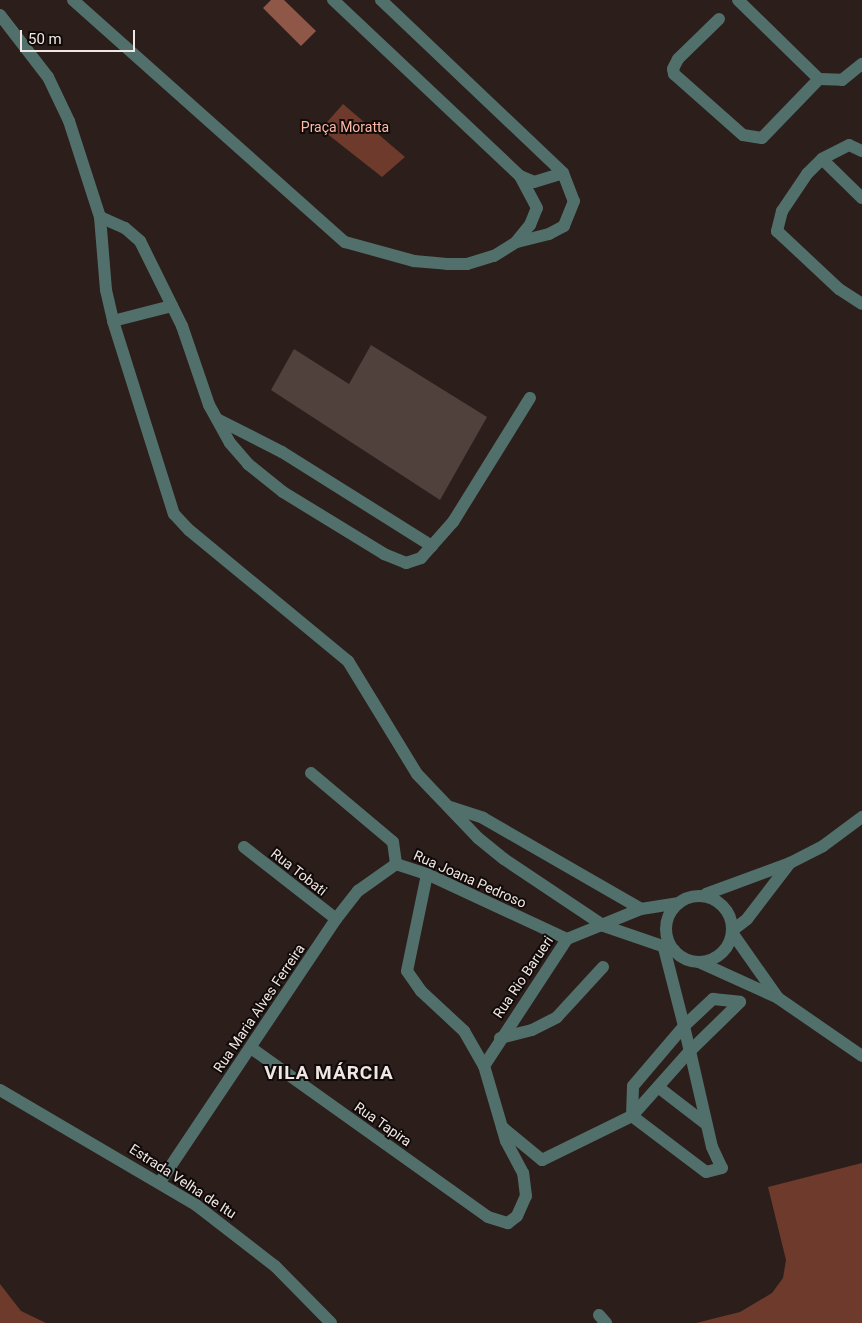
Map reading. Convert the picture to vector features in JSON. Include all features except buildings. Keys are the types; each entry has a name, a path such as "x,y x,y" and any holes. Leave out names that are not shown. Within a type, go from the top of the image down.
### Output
{"street":[{"path":"73,0 345,242 414,261 447,264 467,264 494,256 516,242 530,225 537,208 520,176 333,0"},
{"path":"381,0 564,173 574,201 564,226 550,234 516,242"},
{"path":"738,0 819,79 842,80 862,64"},
{"path":"0,15 48,77 69,121 100,218 106,290 113,321 174,514 188,530 348,661 417,774 447,806 504,859 604,926 669,949 690,961 709,961 725,951 733,932 747,919 790,863"},
{"path":"719,18 678,59 672,69 674,74 743,135 762,138 819,79"},
{"path":"862,151 848,145 822,159 807,174 782,211 777,231 839,289 862,304"},
{"path":"822,159 862,198"},
{"path":"520,176 534,182 564,173"},
{"path":"100,218 125,228 140,241 172,306 217,419 230,443 248,464 283,492 384,554 406,563 421,558 454,522 530,398"},
{"path":"113,321 172,306"},
{"path":"217,419 282,452 432,546"},
{"name":"Rua Joana Pedroso","path":"311,772 393,842 396,864 428,874 567,939"},
{"path":"447,806 483,818 641,909"},
{"path":"632,1116 706,1172 722,1168 706,1124 684,1026 669,949 667,921 678,904 790,863 823,846 862,817"},
{"name":"Rua Tobati","path":"244,847 336,919"},
{"name":"Rua Maria Alves Ferreira","path":"160,1182 336,919 358,891 396,864"},
{"path":"428,874 407,971 421,990 464,1031 484,1066 502,1127 542,1160 632,1116 690,1052 740,1002 713,999 684,1026 633,1086 632,1116"},
{"path":"706,894 727,910 733,932 778,998"},
{"name":"Rua Rio Barueri","path":"484,1066 500,1038 567,939 604,926 641,909 678,904"},
{"path":"699,962 778,998 862,1056"},
{"path":"500,1038 532,1030 556,1016 603,967"},
{"name":"Rua Tapira","path":"251,1048 499,1223 508,1223 518,1216 526,1196 522,1173 502,1127"},
{"path":"658,1086 706,1124"},
{"name":"Estrada Velha de Itu","path":"0,1090 160,1182 249,1244 275,1266 330,1323"}],"green space":[{"name":"Praça Moratta","path":"343,104 405,157 382,177 321,129"},
{"path":"862,1163 862,1323 696,1323 740,1312 772,1293 783,1278 786,1260 768,1187"},
{"path":"0,1284 21,1311 46,1323 0,1323"}],"shaded area":[{"path":"271,0 284,0 316,31 301,46 263,8"}],"district":[{"name":"VILA MÁRCIA","path":"329,1073"}]}
